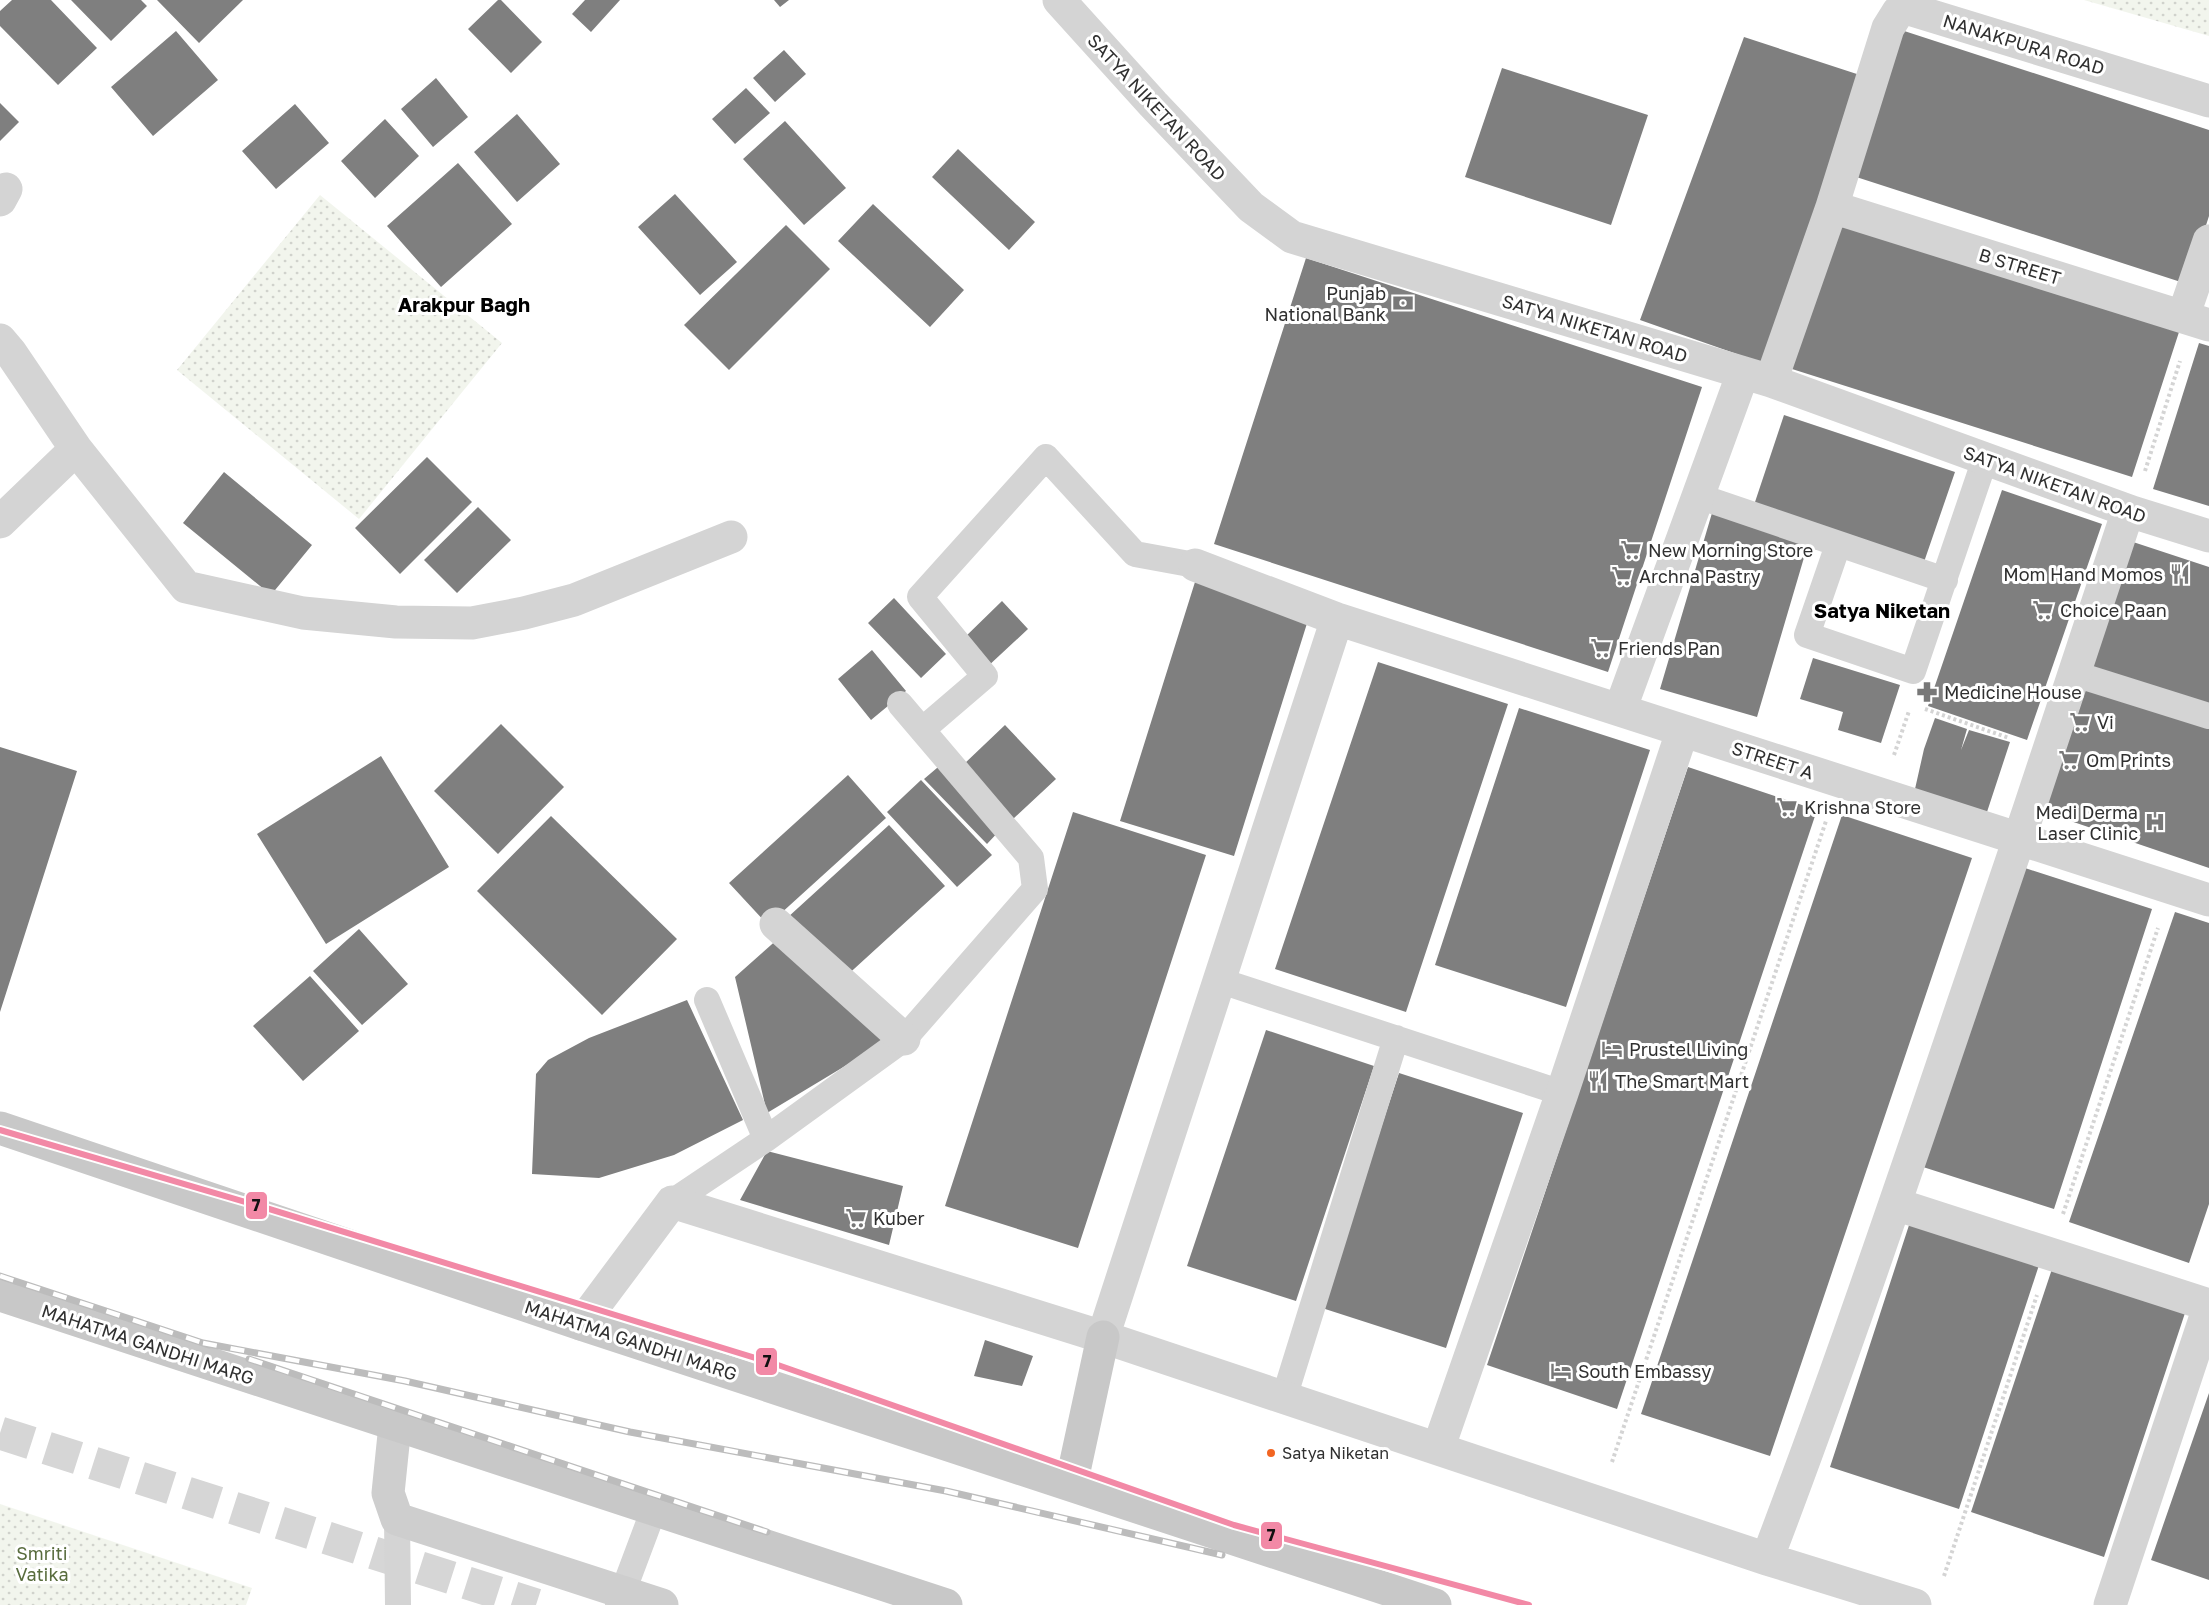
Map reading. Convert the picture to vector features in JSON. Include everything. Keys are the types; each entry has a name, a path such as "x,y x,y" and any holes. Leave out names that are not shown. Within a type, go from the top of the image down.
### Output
{"main road":[{"name":"MAHATMA GANDHI MARG","path":"0,1128 581,1324 1435,1605"},
{"name":"MAHATMA GANDHI MARG","path":"0,1295 946,1605"},
{"path":"1071,1485 1103,1337"}],"street":[{"name":"SATYA NIKETAN ROAD","path":"1059,0 1153,104 1251,207 1292,237 1757,377 2128,511 2209,536"},
{"name":"NANAKPURA ROAD","path":"1832,207 1888,28 1898,12 1909,9 2209,101"},
{"path":"1620,710 1698,496 1757,377 1832,207"},
{"name":"B STREET","path":"1832,207 2195,320"},
{"path":"2195,320 2209,241"},
{"path":"0,340 76,449 186,587 303,613 396,622 472,623 574,600 731,537"},
{"path":"0,522 76,449"},
{"path":"1767,1559 1894,1204 2020,838 2128,511"},
{"name":"STREET A","path":"1195,566 1337,619 2209,900"},
{"path":"1103,1337 1337,619"},
{"path":"1438,1449 1562,1093 1682,732"},
{"path":"776,924 904,1039"},
{"path":"581,1324 672,1202 1103,1337 1767,1559 1915,1605"},
{"path":"1894,1204 2209,1306 2110,1605"},
{"path":"395,1425 388,1493 397,1519 620,1598 662,1605"}],"lane":[{"path":"922,730 986,676 920,597 1046,457 1135,554 1195,566"},
{"path":"1838,545 1807,635 1913,671 1985,459"},
{"path":"1698,496 1945,580"},
{"path":"2075,674 2209,716"},
{"path":"672,1202 766,1139 904,1039 1035,889 1031,858 900,704"},
{"path":"1218,980 1562,1093"},
{"path":"707,1000 766,1139"},
{"path":"1284,1398 1396,1038"},
{"path":"620,1598 654,1509"},
{"path":"397,1519 398,1605"}],"path":[{"path":"2146,468 2195,320"},
{"path":"1913,671 1902,701 2049,752"},
{"path":"1880,794 1912,704"},
{"path":"1599,1503 1840,781"}],"green space":[{"path":"2084,0 2209,0 2209,36"},
{"path":"320,195 502,343 359,519 177,370"},
{"name":"Smriti Vatika","path":"0,1504 252,1588 246,1605 0,1605"}],"building":[{"path":"12,0 51,0 97,48 58,85 0,26 0,11"},
{"path":"71,0 141,0 147,6 111,41"},
{"path":"157,0 243,0 199,43"},
{"path":"498,0 501,0 542,42 511,73 468,29"},
{"path":"585,0 620,0 591,32 572,14"},
{"path":"774,0 789,0 780,7"},
{"path":"1895,28 2209,130 2209,216 2187,284 1847,174"},
{"path":"176,31 218,80 153,136 111,87"},
{"path":"1744,37 1866,77 1768,365 1640,320"},
{"path":"784,50 806,74 775,102 753,78"},
{"path":"1502,68 1648,115 1611,225 1465,177"},
{"path":"436,78 468,117 433,147 401,109"},
{"path":"746,88 770,113 735,144 712,119"},
{"path":"0,103 19,122 0,141"},
{"path":"295,104 329,143 276,189 242,151"},
{"path":"517,114 560,164 517,202 474,152"},
{"path":"385,119 419,156 375,198 341,161"},
{"path":"785,121 846,188 804,225 743,159"},
{"path":"958,149 1035,222 1009,250 932,177"},
{"path":"458,163 512,224 441,287 387,226"},
{"path":"675,194 737,262 700,295 638,227"},
{"path":"873,204 964,290 930,327 838,241"},
{"path":"1839,224 2179,332 2132,477 1792,369"},
{"path":"786,225 830,269 729,370 684,325"},
{"path":"1306,258 1702,387 1608,672 1214,544"},
{"path":"2199,343 2209,346 2209,506 2153,489"},
{"path":"1784,415 1955,472 1924,562 1754,505"},
{"path":"427,457 472,502 400,574 355,528"},
{"path":"224,472 312,545 271,595 183,523"},
{"path":"2002,490 2102,524 2027,740 1928,706"},
{"path":"478,507 511,540 457,593 424,560"},
{"path":"1712,513 1808,544 1757,717 1660,689"},
{"path":"2127,540 2209,567 2209,708 2086,670"},
{"path":"1195,582 1309,617 1234,856 1120,821"},
{"path":"894,598 946,654 921,678 868,623"},
{"path":"1002,601 1028,629 986,668 961,641"},
{"path":"872,650 906,691 871,720 838,679"},
{"path":"1813,658 1900,685 1881,743 1838,730 1843,712 1800,699"},
{"path":"1378,662 1508,704 1406,1012 1275,969"},
{"path":"2088,683 2209,723 2209,868 2044,812"},
{"path":"1519,708 1650,750 1566,1007 1435,965"},
{"path":"1935,718 1967,729 1961,750 1969,730 2010,742 1987,812 1915,789 1924,749"},
{"path":"501,724 564,787 498,854 434,791"},
{"path":"1005,725 1056,779 1013,819 963,765"},
{"path":"0,747 77,771 0,1012"},
{"path":"381,756 449,867 326,944 257,834"},
{"path":"944,762 1001,829 987,844 924,779"},
{"path":"1688,767 1817,810 1617,1409 1487,1365"},
{"path":"848,775 886,818 768,925 729,883"},
{"path":"921,780 992,855 957,887 887,812"},
{"path":"1073,812 1206,855 1078,1248 945,1206"},
{"path":"1842,815 1972,858 1770,1456 1641,1414"},
{"path":"551,816 677,939 602,1015 477,891"},
{"path":"889,825 945,886 843,979 787,918"},
{"path":"2022,867 2152,909 2054,1209 1923,1167"},
{"path":"2175,912 2209,923 2209,1204 2189,1263 2069,1222"},
{"path":"359,929 408,984 362,1025 313,971"},
{"path":"780,937 890,1039 767,1113 735,977"},
{"path":"310,976 359,1031 303,1081 253,1026"},
{"path":"687,1000 743,1120 674,1155 599,1178 532,1174 536,1074 548,1060 589,1038"},
{"path":"1266,1030 1374,1066 1296,1301 1187,1266"},
{"path":"1399,1073 1523,1113 1446,1348 1322,1308"},
{"path":"767,1151 903,1186 889,1245 740,1200"},
{"path":"1912,1216 2041,1259 1959,1509 1830,1467"},
{"path":"2055,1260 2188,1304 2104,1557 1971,1512"},
{"path":"985,1340 1033,1356 1022,1386 974,1376"},
{"path":"2209,1393 2209,1580 2151,1560"}],"tunnel":[{"path":"0,1433 536,1605"}],"railway":[{"path":"0,1276 209,1345"},
{"path":"203,1343 405,1381 630,1432 946,1491 1222,1555"},
{"path":"249,1359 767,1532"}],"transit line":[{"name":"7","path":"0,1130 266,1208 778,1365 1234,1525 1529,1605"}],"place":[{"name":"Punjab National Bank","path":"1403,303"},
{"name":"New Morning Store","path":"1631,550"},
{"name":"Mom Hand Momos","path":"2180,574"},
{"name":"Archna Pastry","path":"1622,576"},
{"name":"Choice Paan","path":"2043,610"},
{"name":"Friends Pan","path":"1601,648"},
{"name":"Medicine House","path":"1927,692"},
{"name":"Vi","path":"2080,722"},
{"name":"Om Prints","path":"2069,760"},
{"name":"Krishna Store","path":"1787,807"},
{"name":"Medi Derma Laser Clinic","path":"2155,822"},
{"name":"Prustel Living","path":"1612,1049"},
{"name":"The Smart Mart","path":"1598,1081"},
{"name":"Kuber","path":"856,1218"},
{"name":"South Embassy","path":"1561,1371"},
{"name":"Satya Niketan","path":"1271,1453"}],"district":[{"name":"Arakpur Bagh","path":"464,304"},
{"name":"Satya Niketan","path":"1882,610"}]}
